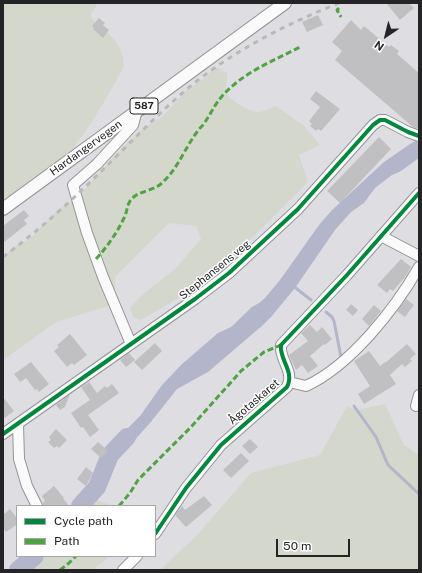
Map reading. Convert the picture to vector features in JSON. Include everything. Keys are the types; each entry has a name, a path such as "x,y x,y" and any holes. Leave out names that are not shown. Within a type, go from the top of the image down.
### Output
{"main road":[{"name":"Hardangervegen","path":"3,209 285,3"}],"street":[{"path":"131,344 103,278 87,233 73,185 97,164 133,125 137,110"},
{"name":"Stephansens veg","path":"3,434 195,299 229,273 298,209 373,125 380,120 385,120 408,132 418,135"},
{"name":"Ågotaskaret","path":"156,533 186,488 221,445 244,423 284,390 289,382 289,372 281,350 282,345 419,193"},
{"path":"381,236 419,256"},
{"name":"Ågotaskaret","path":"289,382 306,386 341,364 388,314 408,286 419,267"},
{"path":"416,406 419,395"},
{"path":"18,424 19,459 27,486 36,505"},
{"path":"123,570 136,557"}],"shaded area":[{"path":"3,3 98,3 91,14 91,18 109,34 119,46 124,60 123,69 112,89 94,119 74,147 3,206"},
{"path":"214,68 218,68 227,73 226,92 235,102 250,110 258,112 276,106 304,126 320,145 299,155 308,182 258,232 219,268 190,290 157,311 140,320 133,317 130,308 140,297 176,268 201,239 196,226 169,223 115,277 116,306 115,304 56,322 3,360 3,257 15,246 28,240 35,234 56,211 77,198 114,156 141,130 162,117 187,90 203,79"},
{"path":"385,404 404,445 419,455 419,570 160,570 197,535 251,473 320,455 347,406 356,410"},
{"path":"88,497 111,505 81,505"},
{"path":"34,557 109,557 93,570 20,570"}],"water":[{"path":"419,139 419,158 375,188 364,203 351,212 335,230 295,288 271,317 208,372 177,389 150,423 124,452 110,455 114,444 140,416 162,385 181,365 218,333 231,327 252,307 264,299 280,280 319,225 332,210 384,162"}],"building":[{"path":"386,3 409,3 414,8 400,20"},
{"path":"318,15 323,25 307,32 302,22"},
{"path":"99,18 105,23 103,25 109,30 103,38 93,29 94,28 92,26"},
{"path":"351,20 361,30 364,26 389,47 391,45 399,51 397,54 419,73 419,129 413,127 335,60 342,51 332,42"},
{"path":"316,91 340,109 321,131 318,129 316,131 310,126 312,124 309,121 320,107 310,99"},
{"path":"379,137 391,149 340,203 327,191"},
{"path":"24,210 29,216 24,220 27,224 3,243 3,226"},
{"path":"401,259 411,267 393,291 390,289 387,293 377,285"},
{"path":"406,299 414,305 405,317 397,311"},
{"path":"351,304 358,310 353,316 346,310"},
{"path":"374,305 381,311 369,326 362,319"},
{"path":"310,325 317,332 322,327 332,339 310,356 318,366 308,373 302,365 296,370 289,355 308,341 301,333"},
{"path":"70,334 87,355 74,365 72,363 67,367 54,351 59,347 57,345"},
{"path":"155,343 162,351 142,370 134,362"},
{"path":"407,344 416,354 410,359 412,361 405,367 402,364 390,375 396,384 364,404 358,394 370,386 354,361 369,351 380,366"},
{"path":"129,353 135,360 126,367 120,360"},
{"path":"31,362 49,384 39,392 37,389 35,390 26,378 20,382 14,374"},
{"path":"89,382 97,393 105,386 107,388 112,384 119,393 88,415 99,430 90,437 83,427 81,428 71,413 90,400 81,387"},
{"path":"70,394 65,407 60,410 56,405"},
{"path":"3,397 14,411 3,419"},
{"path":"56,429 67,440 59,448 57,446 54,448 48,442 51,440 49,437"},
{"path":"250,439 258,447 250,454 242,446"},
{"path":"98,442 108,451 101,458 91,449"},
{"path":"241,453 249,461 231,478 223,470"},
{"path":"86,467 93,473 86,486 77,479"},
{"path":"54,486 68,505 43,505 45,500 42,497"},
{"path":"204,496 212,505 186,527 175,515 182,506 185,510"},
{"path":"10,509 16,517 16,525 6,532 3,528 3,515"}],"waterway":[{"path":"292,285 311,300"},
{"path":"326,312 334,321 341,357"},
{"path":"354,406 376,437 388,465 419,494"},
{"path":"81,505 97,487 110,455 127,437"},
{"path":"18,570 34,557"}],"railway":[{"path":"3,257 34,233 64,206 154,119 198,80 248,46 284,27 339,3"}],"marked path":[{"path":"339,8 337,10 341,17"},
{"path":"96,259 109,244 125,216 128,205 133,197 155,188 168,176 223,95 249,73 300,47"},
{"path":"120,505 138,480 191,427 241,371 264,352 281,345"},
{"path":"60,570 75,557"}],"cycle path":[{"path":"3,434 195,299 229,273 298,209 373,125 380,120 385,120 419,136"},
{"path":"156,533 186,488 221,445 287,387 289,376 282,356 281,345 347,275 419,193"}]}
